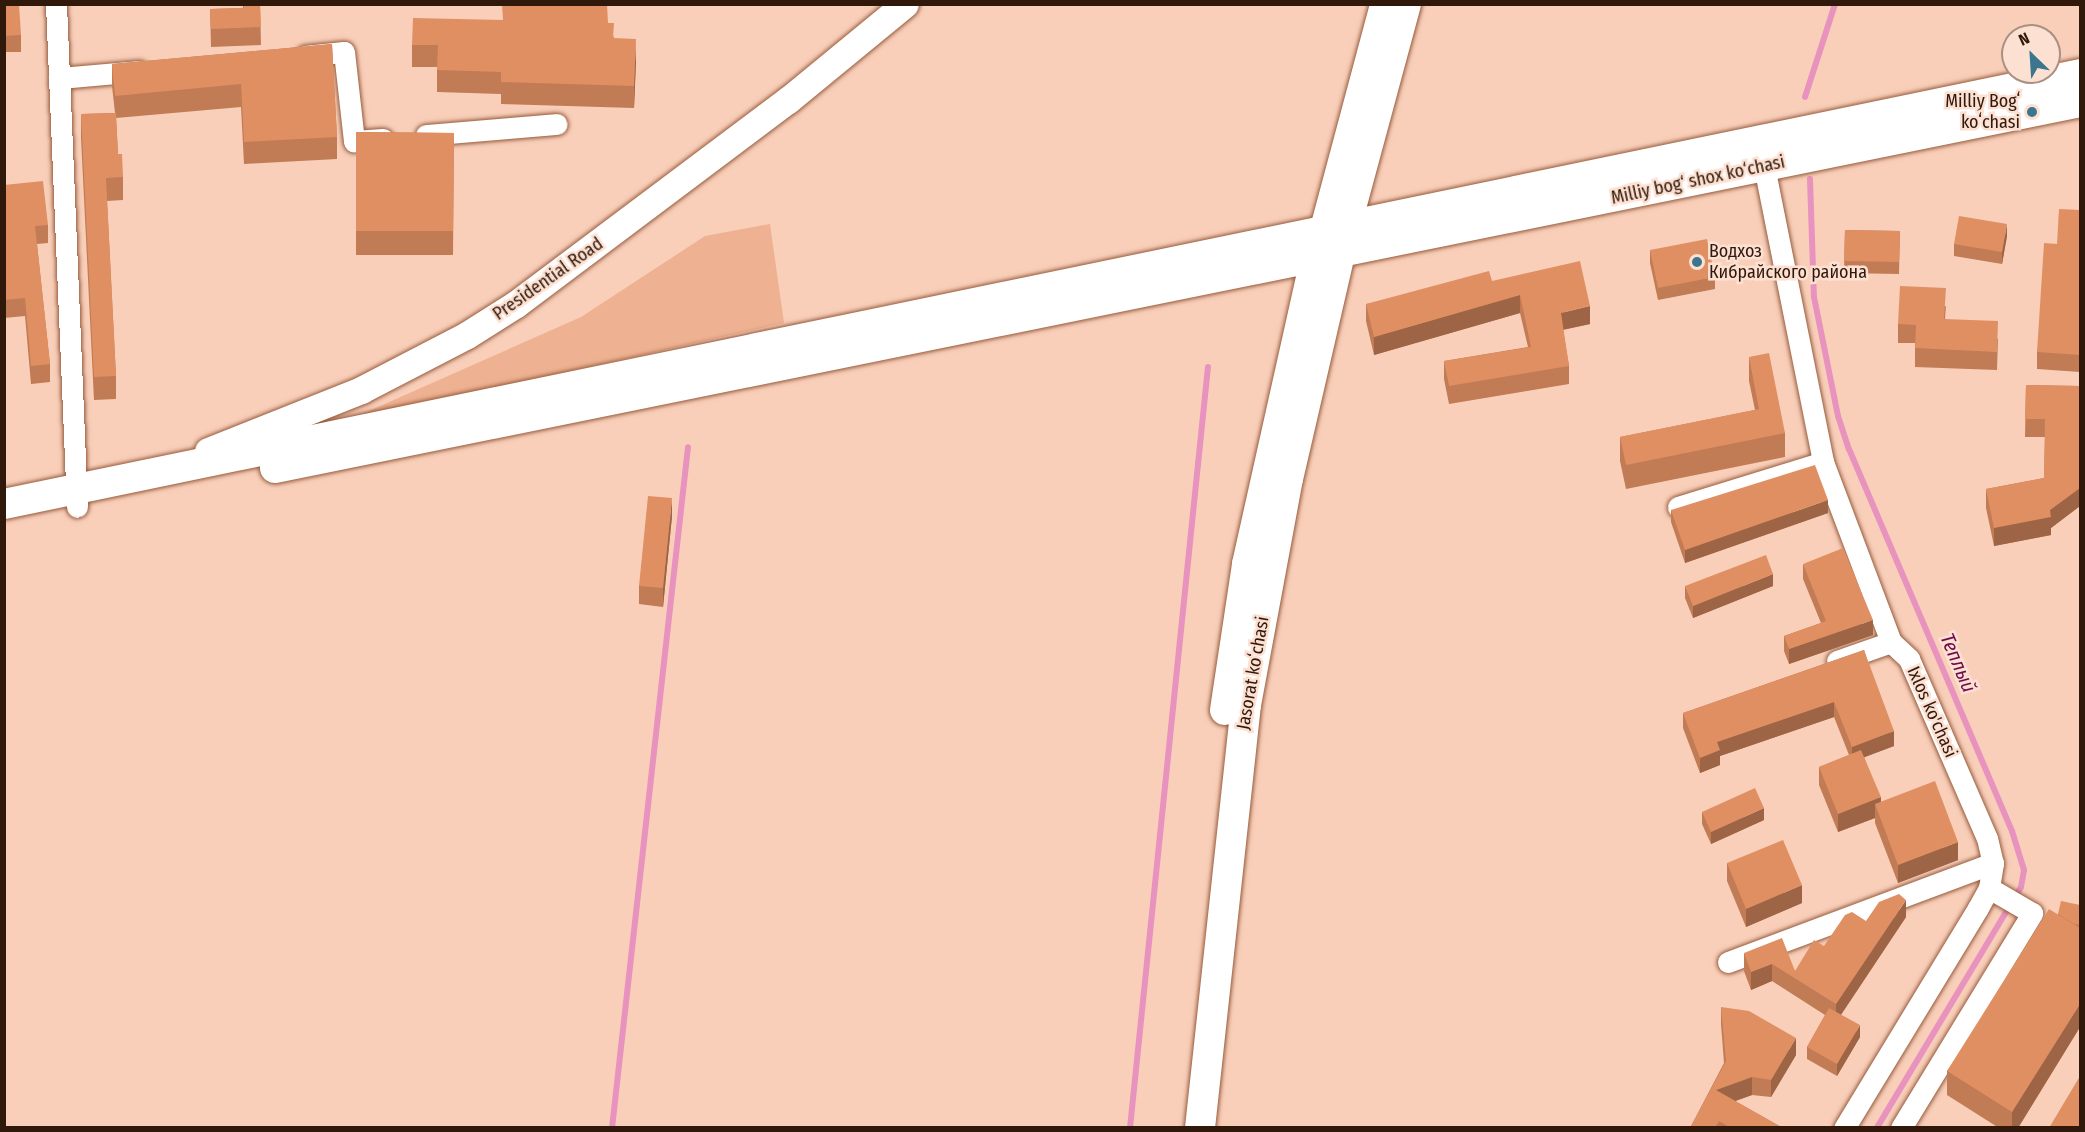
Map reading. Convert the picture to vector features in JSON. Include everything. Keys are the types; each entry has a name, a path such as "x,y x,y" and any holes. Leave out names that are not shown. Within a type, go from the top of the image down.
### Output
{"main road":[{"name":"Milliy bog‘ shox ko‘chasi","path":"1331,242 2080,74"},
{"name":"Milliy bog‘ shox ko‘chasi","path":"1331,242 1764,166 2080,102"},
{"path":"4,523 144,473 1331,242"},
{"path":"4,504 76,498 1331,242"},
{"name":"Jasorat koʻchasi","path":"1180,1128 1221,736 1247,564 1331,242"},
{"name":"Jasorat koʻchasi","path":"1200,1128 1246,705 1331,242"}],"street":[{"path":"56,4 76,498"},
{"name":"Presidential Road","path":"144,473 309,413 467,335 564,271 788,100 905,4"},
{"path":"1331,242 1383,4"},
{"path":"1331,242 1407,4"},
{"path":"285,57 344,52 354,141 557,124"},
{"path":"59,78 166,68"},
{"name":"Ixlos ko'chasi","path":"1764,166 1823,462 1891,642 1909,659 1987,838 1993,863 1989,888 1844,1128"},
{"path":"1678,507 1823,462"},
{"path":"1814,669 1891,642"},
{"path":"1728,962 1993,863"},
{"path":"1901,1128 2032,913 1989,888"}],"shaded area":[{"path":"770,224 784,323 344,422 581,317 705,236"}],"building":[{"path":"4,4 19,4 21,35 4,36"},
{"path":"244,4 260,4 261,27 211,29 210,9 244,8"},
{"path":"502,4 607,4 608,23 614,23 613,38 636,39 634,86 501,82 501,72 437,70 438,45 412,45 413,18 503,20"},
{"path":"332,44 337,137 244,142 241,84 115,96 112,64"},
{"path":"116,113 118,154 122,154 123,177 106,178 116,376 94,377 81,114"},
{"path":"356,132 454,133 453,231 356,231"},
{"path":"43,181 48,225 35,226 50,364 31,366 25,298 4,300 4,185"},
{"path":"2059,209 2080,210 2080,355 2037,352 2044,243 2057,244"},
{"path":"1959,216 2007,224 2002,252 1954,244"},
{"path":"1845,230 1900,231 1899,262 1844,261"},
{"path":"1707,239 1715,277 1658,288 1650,250"},
{"path":"1580,261 1590,306 1561,313 1569,366 1449,386 1444,361 1531,347 1520,295 1374,337 1366,304 1489,271 1492,281"},
{"path":"1900,286 1946,288 1944,319 1998,321 1997,352 1915,348 1916,325 1898,324"},
{"path":"1769,353 1785,433 1626,465 1620,437 1759,409 1749,357"},
{"path":"2026,385 2080,386 2080,488 2050,510 2051,517 1994,528 1986,489 2044,478 2045,419 2025,419"},
{"path":"1815,465 1828,500 1685,550 1671,510"},
{"path":"648,496 672,498 663,588 639,586"},
{"path":"1843,548 1873,620 1789,649 1784,636 1826,621 1803,564"},
{"path":"1766,555 1773,574 1693,606 1685,586"},
{"path":"1864,650 1894,731 1852,747 1834,702 1717,742 1720,750 1700,758 1683,713"},
{"path":"1861,750 1881,797 1838,814 1819,767"},
{"path":"1935,781 1958,842 1898,865 1875,804"},
{"path":"1755,788 1764,808 1711,832 1702,812"},
{"path":"1783,840 1802,885 1746,909 1727,863"},
{"path":"1899,894 1906,900 1836,1004 1772,964 1751,972 1744,953 1782,938 1795,971 1814,940 1824,946 1845,915 1852,912 1866,921 1879,902"},
{"path":"2061,901 2080,905 2080,925 2058,914"},
{"path":"2049,909 2080,928 2080,1004 2012,1112 1947,1071"},
{"path":"1721,1007 1749,1011 1796,1038 1771,1080 1752,1077 1716,1090 1783,1128 1731,1128 1719,1121 1715,1128 1690,1128 1726,1061"},
{"path":"1829,1008 1860,1025 1837,1064 1807,1047"},
{"path":"2080,1076 2080,1128 2049,1128"}],"waterway":[{"name":"Теплый","path":"1805,97 1835,4"},
{"name":"Теплый","path":"1810,179 1814,297 1838,416 1849,449 2012,831 2024,870 2021,887 1877,1128"},
{"path":"1130,1128 1208,367"},
{"path":"612,1128 688,447"}],"place":[{"name":"Milliy Bogʻ koʻchasi","path":"2032,112"},
{"name":"Водхоз Кибрайского района","path":"1697,262"}]}
